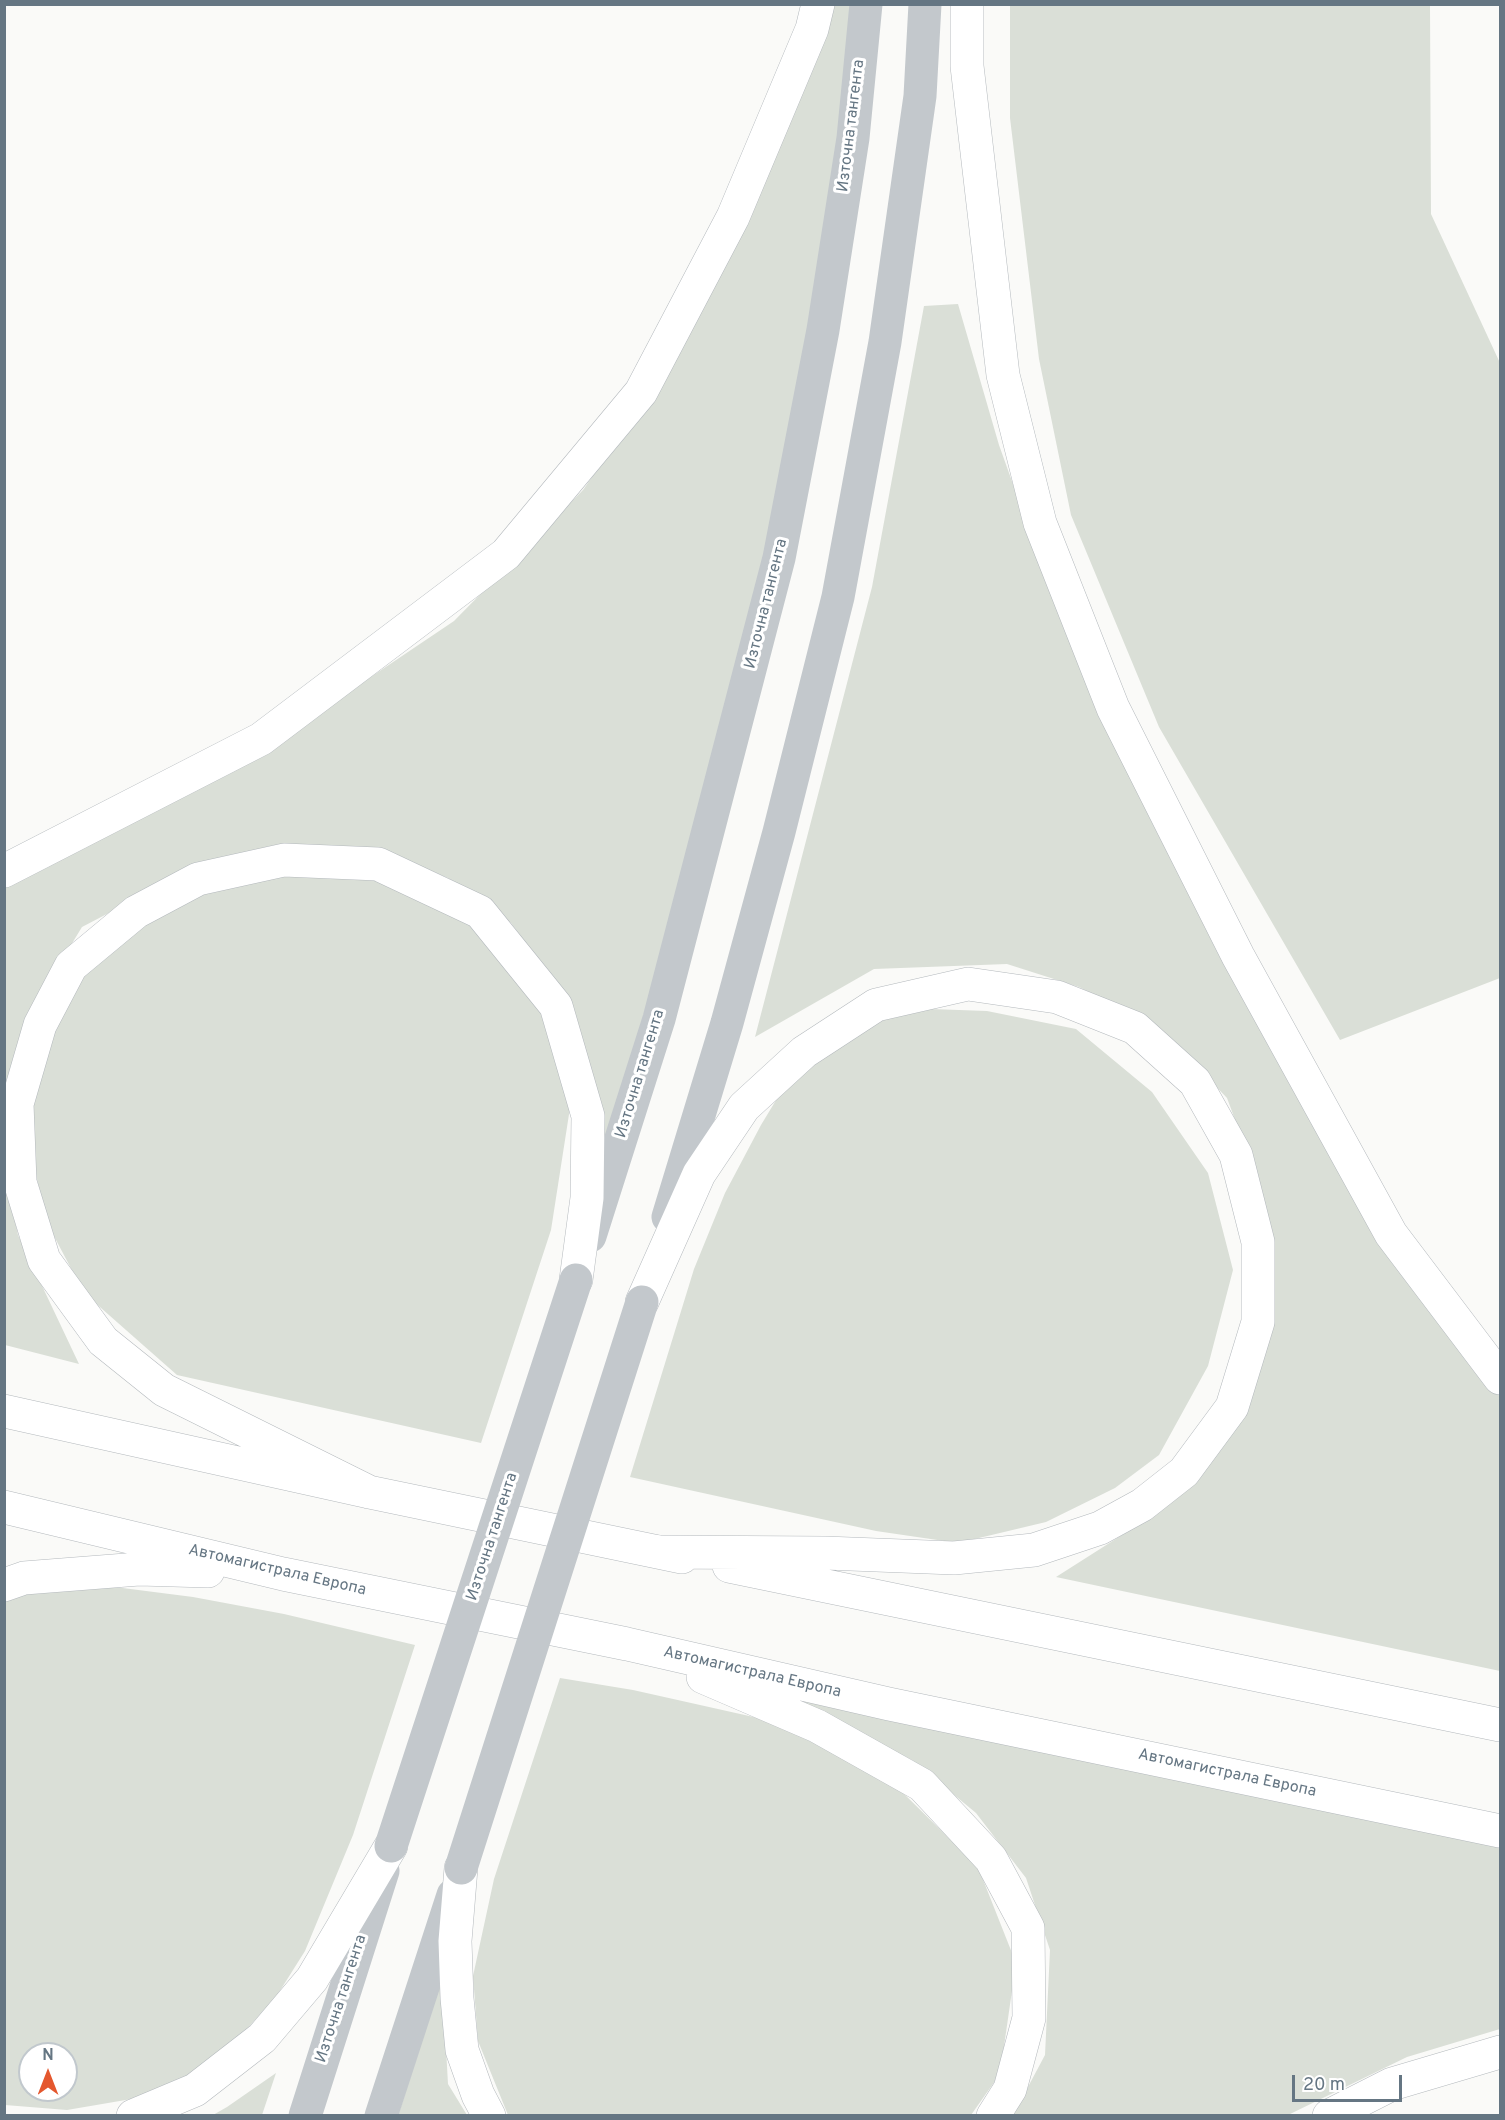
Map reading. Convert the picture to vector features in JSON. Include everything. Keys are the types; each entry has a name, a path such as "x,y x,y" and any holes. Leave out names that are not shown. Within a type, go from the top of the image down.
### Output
{"highway":[{"path":"4,871 261,739 506,554 641,392 733,217 812,29 818,4"},
{"path":"967,4 967,66 1003,375 1040,523 1113,708 1238,956 1391,1234 1500,1378"},
{"path":"369,1492 164,1389 103,1341 44,1260 20,1182 17,1104 40,1025 71,966 136,912 198,879 284,860 378,864 480,912 556,1006 588,1116 587,1198 576,1280"},
{"path":"642,1302 699,1174 744,1107 804,1052 876,1005 968,984 1058,997 1135,1028 1161,1051 1195,1082 1236,1155 1258,1242 1258,1322 1232,1407 1184,1472 1142,1505 1100,1528 1034,1550 954,1558 825,1553 660,1552"},
{"path":"4,1411 369,1492 1500,1725"},
{"name":"Автомагистрала Европа","path":"4,1508 283,1574 627,1644 889,1704 1500,1831"},
{"path":"4,1585 24,1578 139,1569 283,1574"},
{"path":"627,1644 817,1726 922,1785 991,1859 1028,1928 1029,2018 1010,2089 993,2115"},
{"path":"133,2115 195,2090 262,2038 312,1979 391,1846"},
{"path":"461,1868 455,1941 456,1998 462,2050 478,2095 489,2115"},
{"path":"1329,2115 1392,2084 1500,2052"}],"street":[{"name":"Източна тангента","path":"305,2115 659,1018 779,558 823,330 851,149 866,4"},
{"path":"381,2115 642,1302 727,1023 779,832 838,597 885,342 920,96 925,4"}],"shaded area":[{"path":"831,5 854,5 825,239 766,571 601,1174 559,988 511,923 448,878 381,850 270,846 170,881 82,927 27,1017 5,1092 5,886 255,755 454,621 583,490 666,370"},
{"path":"1010,5 1430,5 1431,214 1500,363 1500,978 1340,1040 1159,727 1071,515 1039,359 1010,118"},
{"path":"958,304 999,445 1072,649 1165,843 1443,1324 1500,1396 1500,1671 1056,1577 1144,1521 1237,1418 1259,1184 1227,1098 1161,1029 1079,987 1007,964 874,969 755,1037 872,587 924,306"},
{"path":"267,872 376,874 465,915 532,991 572,1095 551,1230 481,1443 177,1375 84,1293 46,1221 31,1151 33,1083 58,1010 102,950 184,899"},
{"path":"903,1008 987,1011 1076,1029 1152,1092 1208,1173 1233,1270 1208,1366 1159,1455 1115,1488 1046,1522 958,1543 876,1531 630,1477 694,1269 725,1193 761,1125 784,1087 837,1044"},
{"path":"4,1167 18,1235 79,1364 5,1345"},
{"path":"107,1586 193,1597 284,1614 415,1645 353,1835 305,1951 276,1997 215,2064 149,2096 67,2110 5,2105 4,1595"},
{"path":"560,1678 633,1690 776,1722 891,1781 978,1867 1016,1963 1000,2074 971,2115 508,2115 478,2041 473,1976 494,1879"},
{"path":"773,1692 1500,1845 1500,2029 1407,2057 1288,2115 1013,2115 1045,2055 1050,1950 1026,1878 976,1813 912,1760"},
{"path":"442,1976 448,2084 467,2115 398,2116"},
{"path":"276,2073 262,2115 213,2115 227,2107"}]}
